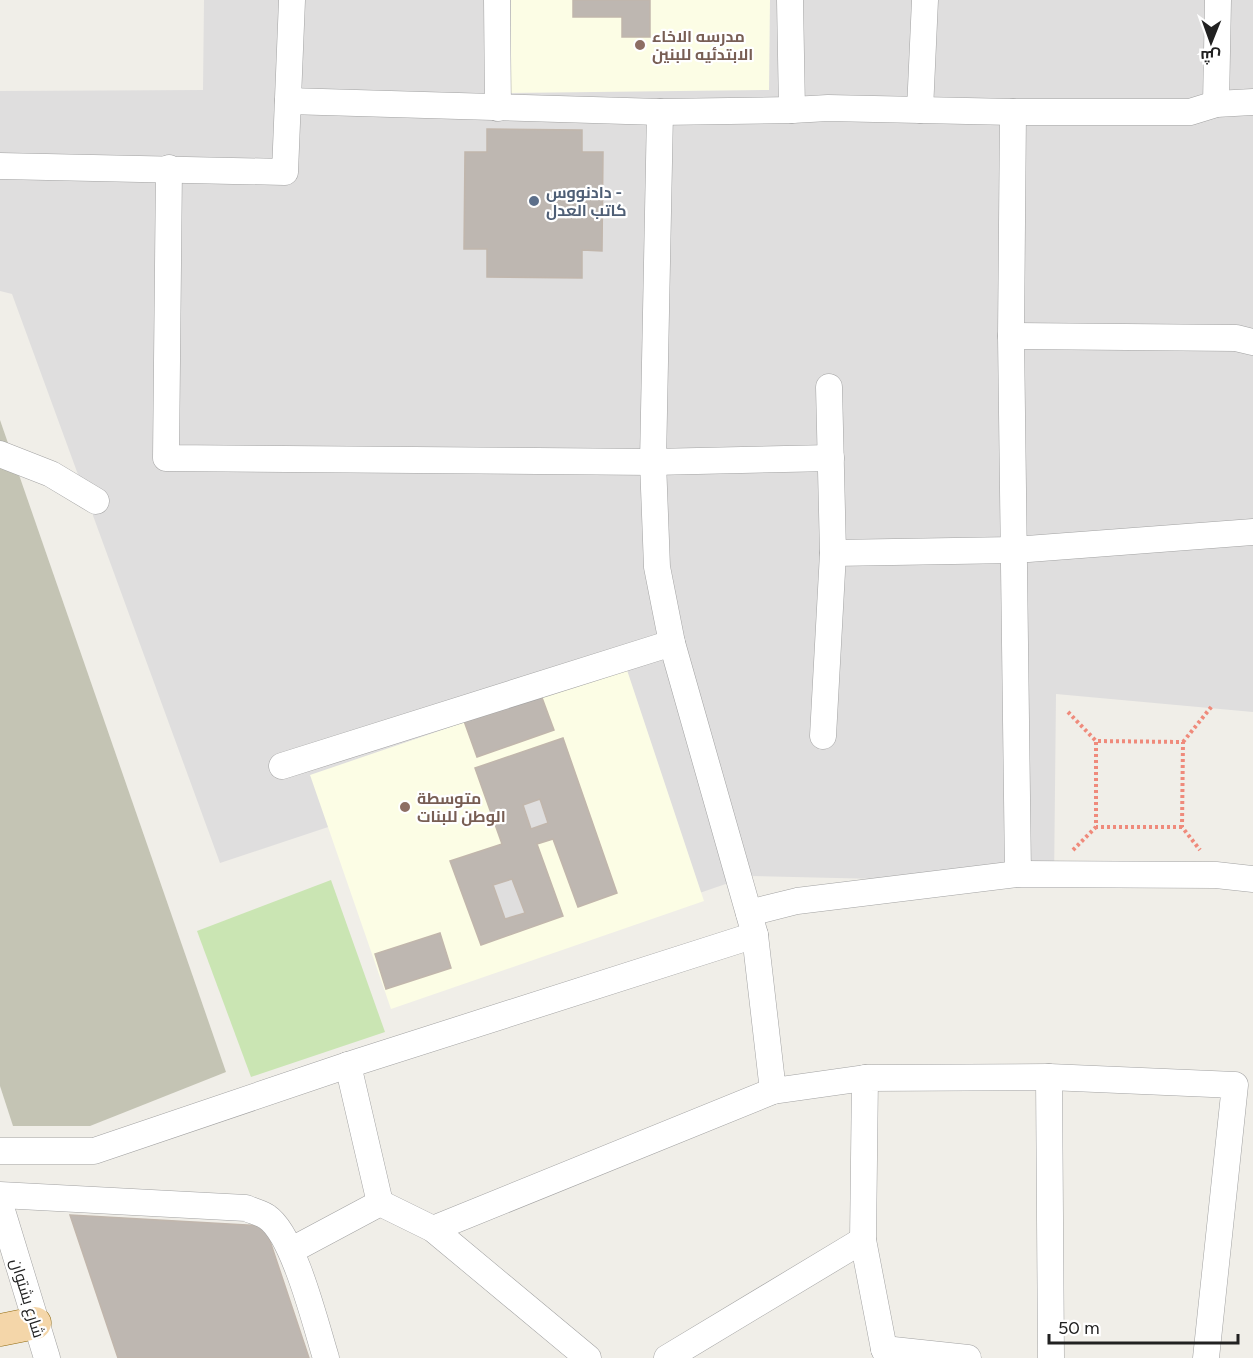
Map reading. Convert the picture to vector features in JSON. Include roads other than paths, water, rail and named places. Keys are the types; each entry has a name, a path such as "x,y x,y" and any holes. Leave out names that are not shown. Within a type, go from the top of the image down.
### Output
{"main road":[{"path":"0,1330 35,1323"}],"street":[{"path":"0,166 285,172 292,0"},
{"path":"496,0 498,108"},
{"path":"790,0 792,110"},
{"path":"920,110 925,0"},
{"path":"1216,104 1218,0"},
{"path":"288,101 660,112 828,108 1013,112 1190,112 1216,104 1253,102"},
{"path":"660,112 653,462 657,567 672,643 752,924 773,1091"},
{"path":"1013,112 1011,336 1018,874"},
{"path":"169,168 166,458 653,462 831,458"},
{"path":"1011,336 1236,338 1253,342"},
{"path":"823,736 833,553 829,387"},
{"path":"0,454 51,474 96,501"},
{"path":"833,553 1014,550 1253,532"},
{"path":"282,766 672,643"},
{"path":"0,1151 94,1151 752,924 797,901 1018,874 1212,867 1253,860"},
{"path":"1212,867 1253,879"},
{"path":"348,1065 380,1203"},
{"path":"433,1228 773,1091 865,1078 1049,1077 1235,1085 1206,1358"},
{"path":"1049,1077 1050,1358"},
{"path":"865,1078 863,1240 886,1354 968,1358"},
{"path":"0,1195 246,1208 267,1217 278,1228 292,1250 326,1358"},
{"path":"380,1203 433,1228 588,1358"},
{"path":"292,1250 380,1203"},
{"name":"شارع بشتوان","path":"0,1204 47,1358"},
{"path":"668,1358 863,1240"}],"place":[{"name":"مدرسه الاخاء الابتدئيه للبنين","path":"640,45"},
{"name":"دادنووس - کاتب العدل","path":"534,201"},
{"name":"متوسطة الوطن للبنات","path":"405,807"}]}
